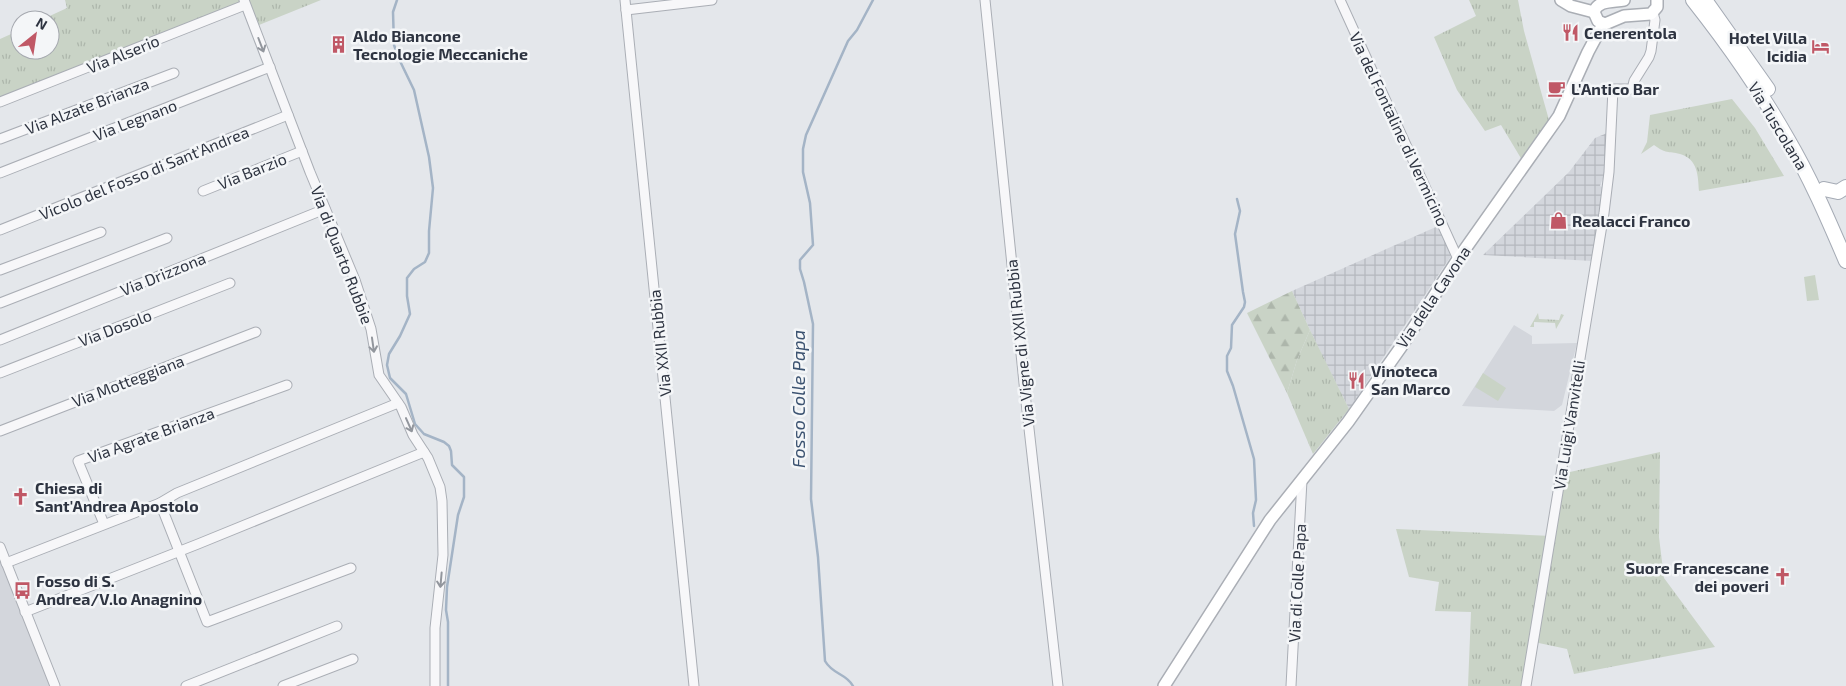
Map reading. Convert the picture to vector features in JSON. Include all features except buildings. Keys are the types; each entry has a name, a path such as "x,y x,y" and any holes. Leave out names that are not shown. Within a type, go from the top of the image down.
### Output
{"main road":[{"path":"1561,0 1571,6 1595,8 1601,2 1624,0"},
{"path":"1586,0 1595,8 1598,21 1603,24 1624,16 1647,16 1653,13 1657,7 1657,0"},
{"name":"Via Tuscolana","path":"1697,1 1752,64 1777,103 1824,189 1846,240"},
{"name":"Via Tuscolana","path":"1697,1 1782,129 1810,180 1846,261"},
{"name":"Via della Cavona","path":"1164,686 1270,520 1348,422 1458,259 1560,116 1588,52 1603,24"},
{"path":"1824,189 1838,192 1846,188"}],"street":[{"name":"Via XXII Rubbia","path":"626,0 694,686"},
{"path":"626,10 712,0"},
{"name":"Via Vigne di XXII Rubbia","path":"984,0 1024,393 1058,686"},
{"name":"Via del Fontaline di Vermicino","path":"1340,0 1458,259"},
{"name":"Via di Quarto Rubbie","path":"245,2 302,151 355,280 369,322 378,375 398,403 437,479 442,498 442,555 435,632 435,686"},
{"name":"Via Alserio","path":"0,102 245,2"},
{"path":"1653,13 1655,20 1653,32"},
{"path":"1641,15 1653,32"},
{"name":"Via Luigi Vanvitelli","path":"1526,686 1604,212 1610,165 1613,88 1632,89 1634,81 1649,57 1653,32"},
{"name":"Via Legnano","path":"0,173 270,68"},
{"name":"Via Alzate Brianza","path":"0,139 174,73"},
{"name":"Vicolo del Fosso di Sant'Andrea","path":"0,230 288,115"},
{"name":"Via Barzio","path":"203,191 302,151"},
{"name":"Via Drizzona","path":"0,340 325,209"},
{"path":"0,270 101,232"},
{"path":"0,303 167,238"},
{"name":"Via Dosolo","path":"0,373 230,283"},
{"name":"Via Motteggiana","path":"0,431 256,332"},
{"name":"Via Agrate Brianza","path":"104,524 78,461 287,385"},
{"path":"6,563 160,503 177,493 398,403"},
{"path":"25,612 179,552 424,452"},
{"name":"Via di Colle Papa","path":"1291,686 1302,480"},
{"path":"160,503 207,622 351,568"},
{"path":"0,547 55,686"},
{"path":"186,686 337,626"},
{"path":"283,686 353,659"}],"shaded area":[{"name":"Realacci Franco","path":"1607,133 1606,176 1600,186 1604,188 1592,261 1483,255 1569,172 1595,138"},
{"path":"1438,226 1451,256 1349,409 1292,291"},
{"path":"1514,325 1532,336 1532,344 1577,343 1562,405 1554,411 1462,406"},
{"path":"0,559 50,686 0,686"}],"green space":[{"path":"65,0 321,0 254,27 246,5 0,102 0,39 10,34 10,60 60,60 60,11 67,8"},
{"path":"1469,0 1518,0 1524,31 1549,120 1522,160 1501,125 1485,131 1457,90 1434,37 1476,16"},
{"path":"1732,99 1755,128 1784,176 1699,191 1696,169 1686,156 1664,151 1654,145 1641,154 1647,142 1650,115"},
{"path":"1815,275 1819,300 1807,301 1804,277"},
{"path":"1292,291 1310,330 1297,360 1287,393 1247,313"},
{"path":"1538,313 1539,319 1559,320 1561,314 1564,315 1556,329 1555,323 1534,322 1534,327 1530,327"},
{"path":"1310,330 1349,409 1313,454 1287,393 1297,360"},
{"path":"1483,373 1506,388 1498,401 1475,387"},
{"path":"1660,452 1659,537 1664,578 1715,647 1574,674 1567,649 1534,642 1526,686 1468,686 1471,612 1435,611 1439,582 1409,577 1396,529 1551,536 1561,474"}],"waterway":[{"path":"397,0 393,12 394,45 414,90 429,157 433,188 429,253 425,262 414,269 407,278 410,314 389,354 387,365 390,378 406,394 415,424 424,434 449,446 452,465 464,477 464,497 458,515 447,587 448,686"},
{"name":"Fosso Colle Papa","path":"853,686 847,679 828,666 825,661 818,557 811,499 813,324 800,269 800,260 813,245 810,203 803,172 803,149 806,135 848,41 857,30 873,0"},
{"path":"1237,199 1240,211 1235,234 1245,302 1244,307 1232,325 1231,348 1227,356 1227,371 1254,459 1256,500 1253,513 1254,526"}],"place":[{"name":"Cenerentola","path":"1570,33"},
{"name":"Aldo Biancone Tecnologie Meccaniche","path":"339,45"},
{"name":"Hotel Villa Icidia","path":"1821,47"},
{"name":"L'Antico Bar","path":"1557,89"},
{"name":"Realacci Franco","path":"1558,221"},
{"name":"Vinoteca San Marco","path":"1357,380"},
{"name":"Chiesa di Sant'Andrea Apostolo","path":"21,497"},
{"name":"Suore Francescane dei poveri","path":"1783,577"},
{"name":"Fosso di S. Andrea/V.lo Anagnino","path":"22,590"}]}
